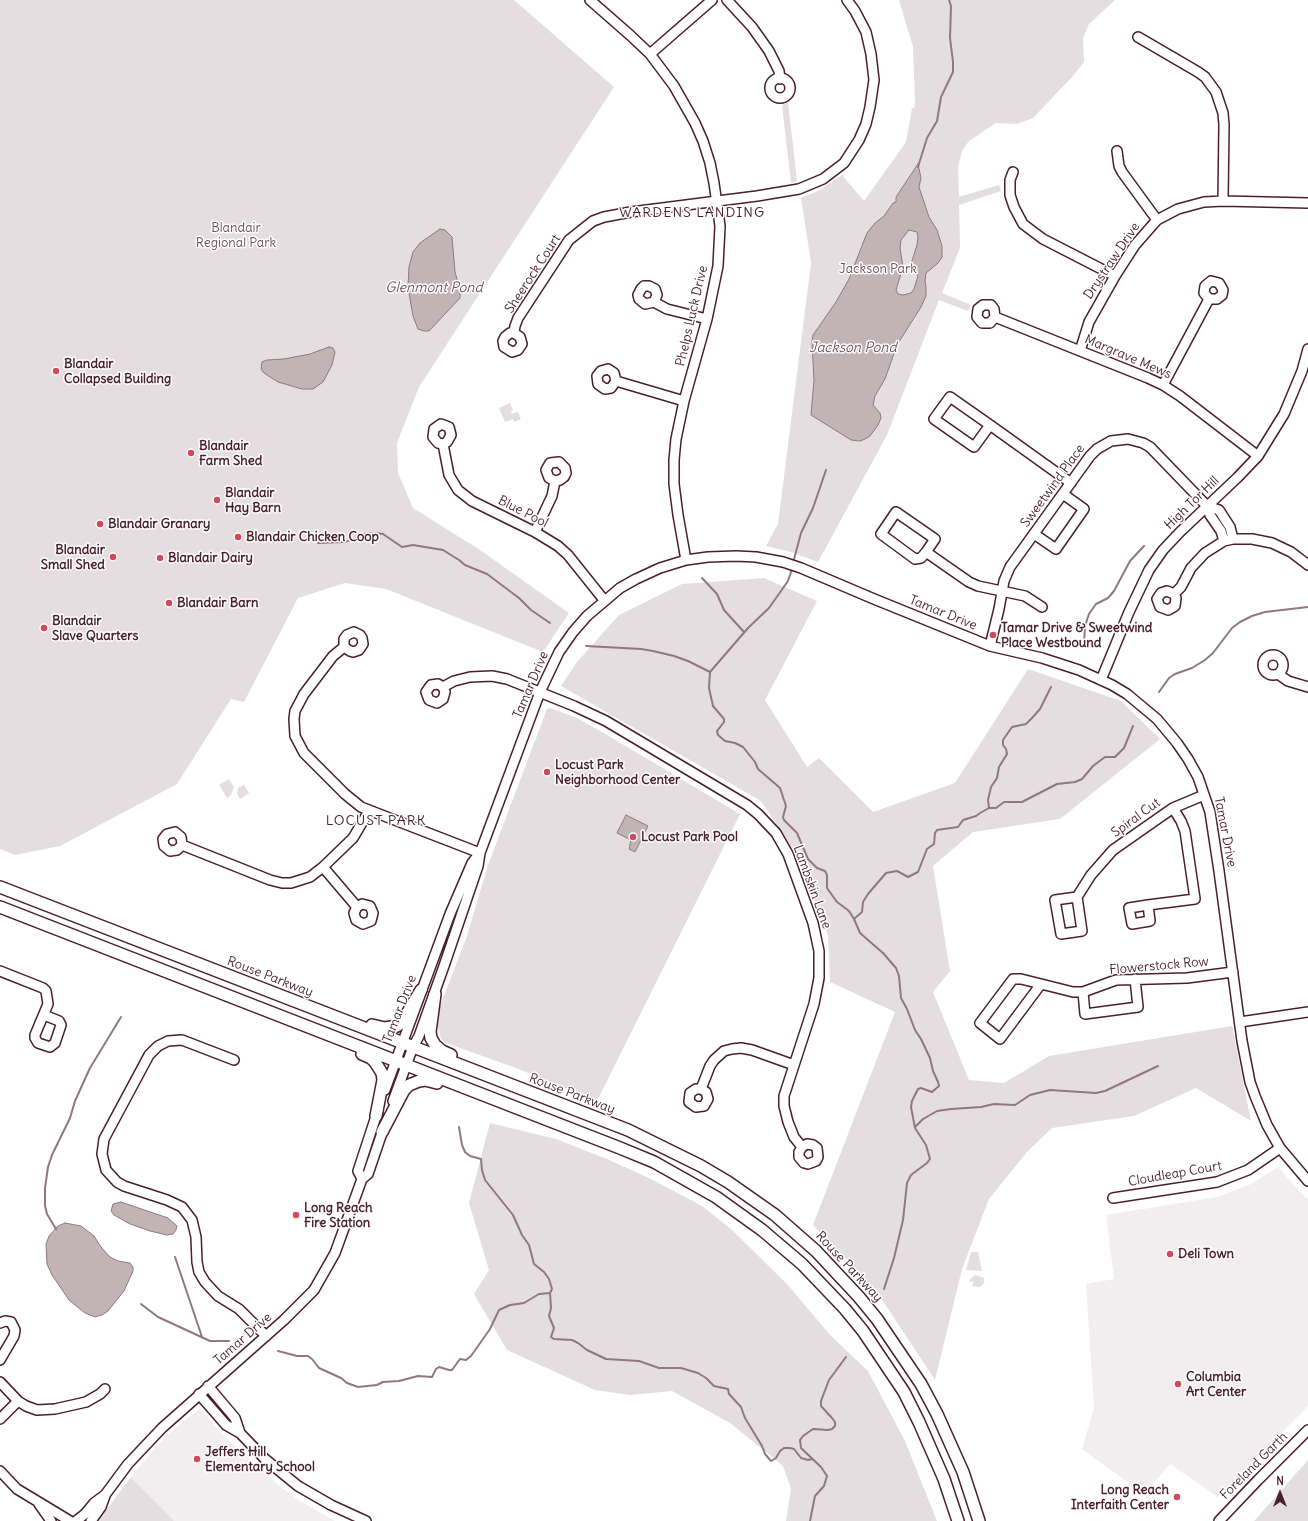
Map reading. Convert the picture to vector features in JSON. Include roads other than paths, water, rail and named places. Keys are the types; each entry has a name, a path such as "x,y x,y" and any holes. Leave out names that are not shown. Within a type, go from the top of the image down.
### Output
{"main road":[{"name":"Rouse Parkway","path":"0,887 628,1130 701,1166 728,1182 775,1215 816,1251 859,1297 877,1319 921,1384 937,1414 963,1472 979,1521"},
{"path":"0,907 654,1162 691,1182 739,1212 802,1264 845,1309 862,1331 904,1392 935,1455 958,1521"},
{"path":"287,999 335,1011 385,1028 397,1026 402,1022 421,990"},
{"path":"435,994 430,1032 431,1038 435,1045 442,1051 498,1074 521,1089"},
{"path":"250,1004 294,1028 371,1058 382,1073 383,1080 376,1116"},
{"path":"382,1132 404,1090 414,1083 426,1080 488,1102 548,1120"}],"street":[{"name":"Phelps Luck Drive","path":"590,0 650,54 674,86 695,123 710,163 717,200 720,226 718,266 706,319 684,401 676,439 674,460 674,484 686,560"},
{"path":"650,54 712,0"},
{"path":"727,0 752,27 769,51 779,71 780,79"},
{"name":"Sheerock Court","path":"514,333 518,318 569,240 586,226 599,219 614,214 799,189 823,179 844,163 852,152 866,124 874,80 871,54 866,32 855,11 847,0"},
{"path":"1138,38 1198,72 1205,77 1216,92 1223,113 1224,125 1223,201"},
{"path":"1117,151 1118,166 1157,220"},
{"path":"1013,172 1010,180 1010,195 1014,207 1023,224 1043,239 1115,276"},
{"name":"Drystraw Drive","path":"1080,351 1089,322 1115,276 1135,245 1157,220 1178,209 1204,202 1308,203"},
{"path":"1163,385 1209,299"},
{"path":"654,302 667,309 706,319"},
{"name":"Margrave Mews","path":"995,317 1163,385 1180,396 1258,456"},
{"name":"High Tor Hill","path":"1101,680 1129,612 1149,570 1163,550 1180,532 1258,456 1284,414 1302,371 1308,349"},
{"path":"616,381 684,401"},
{"path":"990,426 974,448 934,419 950,397 1070,483"},
{"name":"Sweetwind Place","path":"990,646 1006,574 1070,483 1097,449 1111,441 1128,439 1143,443 1150,447 1207,506"},
{"name":"Blue Pool","path":"443,444 449,476 458,490 472,500 535,532 558,546 568,555 604,600"},
{"path":"535,532 552,496 555,481"},
{"path":"1034,534 1056,549 1084,509 1063,494"},
{"path":"1207,506 1219,510 1230,527 1234,539"},
{"path":"1207,506 1210,515 1221,531 1224,541"},
{"path":"896,512 935,539 926,552 921,558 915,559 881,534 896,512"},
{"path":"1174,594 1178,591 1191,568 1197,561 1205,553 1224,541 1234,539 1252,539 1272,543 1291,552 1308,565"},
{"path":"926,552 969,582 978,586 1025,596 1042,607"},
{"name":"Tamar Drive","path":"92,1521 105,1495 145,1444 300,1305 314,1290 325,1273 341,1240 362,1180 368,1174 382,1132 435,994 478,866 480,853 540,692 559,652 573,632 587,616 604,600 620,588 660,568 686,560 708,557 756,557 783,562 801,568 880,602 990,646 1062,664 1101,680 1127,694 1157,719 1177,743 1198,777 1214,832 1246,1062 1255,1096 1267,1125 1280,1148 1308,1182"},
{"path":"344,647 332,656 299,702 294,719 295,736 304,753 345,794 357,804 369,811 480,853"},
{"path":"1278,674 1288,681 1308,687"},
{"name":"Lambskin Lane","path":"443,687 454,681 470,677 492,676 507,679 540,692 606,721 746,805 758,814 776,833 788,854 813,923 819,951 820,964 817,992 812,1014 786,1087 784,1106 791,1130 802,1147"},
{"name":"Spiral Cut","path":"1077,897 1091,875 1113,850 1173,808 1204,795"},
{"path":"1148,905 1195,900 1185,831 1173,808"},
{"path":"182,845 270,880 282,883 291,883 310,877 323,867 353,838 369,811"},
{"name":"Tamar Drive","path":"362,1180 358,1171 394,1061 450,914 472,863 480,853"},
{"path":"323,867 357,907"},
{"path":"0,971 43,988 46,991 48,1004 44,1015"},
{"name":"Flowerstock Row","path":"1041,984 1000,1039 980,1023 1013,979 1021,979 1041,984 1073,992 1083,992 1116,980 1186,978 1233,972"},
{"path":"1083,992 1085,1014 1138,1007 1135,979"},
{"path":"1240,1022 1308,1012"},
{"path":"234,1060 182,1040 168,1041 158,1046 149,1055 104,1139 102,1154 106,1170 117,1182 124,1186 167,1200 182,1207 192,1220 196,1237 199,1272 205,1282 218,1296 239,1308 266,1336"},
{"path":"701,1089 710,1066 724,1051 741,1048 752,1050 794,1065"},
{"name":"Cloudleap Court","path":"1114,1198 1217,1182 1248,1170 1280,1148"},
{"path":"0,1323 8,1321 13,1324 15,1330 14,1336 0,1360"},
{"path":"0,1382 18,1401 37,1410 55,1409 86,1402 100,1394 105,1389"},
{"path":"208,1386 235,1418 240,1433"},
{"path":"199,1394 226,1425 240,1433 265,1459 298,1486 331,1505 366,1521"},
{"path":"0,1419 18,1401"},
{"name":"Foreland Garth","path":"1219,1521 1308,1430"},
{"path":"0,1471 17,1489 70,1521"},
{"name":"Tamar Drive","path":"76,1521 86,1514 94,1504 105,1495"},
{"path":"37,1502 51,1521"}],"water":[{"name":"Jackson Pond","path":"918,164 921,178 919,187 929,217 937,230 942,246 942,257 938,263 926,273 926,296 921,307 897,345 885,379 875,396 873,405 880,413 881,418 878,425 870,436 865,439 860,441 851,440 811,415 814,380 813,335 836,302 849,279 867,233 875,223 884,216 893,203 896,202 896,197","holes":["909,230 917,232 917,245 911,264 918,276 914,289 911,293 903,295 898,294 896,290 903,267 900,248 901,240"]},
{"name":"Glenmont Pond","path":"440,229 445,230 452,237 455,272 460,290 460,298 429,331 424,331 418,329 413,316 408,287 409,267 413,252 420,243"},
{"path":"329,347 333,348 335,352 332,365 323,382 313,389 302,389 278,382 264,373 261,369 262,362 267,360 284,359 310,354"},
{"name":"Locust Park Pool","path":"626,815 648,826 635,852 629,849 631,840 617,833"},
{"path":"121,1202 168,1218 177,1226 176,1230 173,1234 167,1235 130,1224 114,1215 111,1211 113,1204"},
{"path":"65,1223 81,1226 94,1236 110,1257 118,1261 130,1263 133,1267 133,1271 124,1291 108,1311 102,1315 95,1317 85,1313 69,1300 52,1275 47,1264 46,1244 49,1236 58,1226"}],"waterway":[{"path":"918,167 927,138 937,121 941,97 953,72 950,38 951,6 949,0"},
{"path":"793,563 801,533 813,508 826,470"},
{"path":"318,543 344,542 364,534 376,533 383,534 402,547 413,545 443,550 465,565 487,574 519,598 531,610 550,623"},
{"path":"1084,644 1085,626 1089,614 1096,604 1108,598 1114,591 1130,561 1144,546"},
{"path":"792,569 788,581 769,608 748,628 710,672 709,688 713,706 724,719 724,722 717,731 718,735 725,741 735,743 743,747 755,762 758,769 780,788 786,806 783,817 784,820 797,833 808,859 817,868 825,871 827,875 827,888 837,902 849,911 860,933 883,953 896,968 899,976 901,998 915,1030 930,1058 933,1071 938,1082 939,1086 932,1092 921,1088 918,1089 912,1101 911,1107 915,1128 926,1145 930,1159 911,1175 907,1183 903,1220 894,1258 884,1289"},
{"path":"702,578 717,594 724,610 744,632"},
{"path":"1159,692 1169,678 1175,674 1192,668 1205,660 1213,653 1232,628 1240,622 1265,612 1308,607"},
{"path":"586,646 653,651 688,661 710,672"},
{"path":"989,808 988,800 991,787 997,778 999,767 1007,754 1003,745 1003,740 1012,727 1026,724 1032,718 1040,709 1051,687"},
{"path":"854,919 862,912 863,902 868,894 886,873 897,871 908,877 918,872 927,849 934,844 935,833 937,830 958,827 963,820 976,816 989,808 996,808 1004,802 1022,802 1057,784 1075,782 1082,779 1093,766 1105,757 1115,757 1124,748 1133,726"},
{"path":"56,1229 47,1214 45,1206 45,1188 48,1167 90,1068 121,1017"},
{"path":"915,1127 923,1119 937,1111 981,1107 994,1104 1015,1105 1030,1095 1050,1090 1096,1093 1105,1091 1158,1066"},
{"path":"459,1127 462,1145 465,1152 470,1156 481,1159 485,1180 513,1215 522,1235 529,1245 534,1264 544,1272 549,1279 552,1289 550,1293 551,1308 549,1316 554,1328 551,1337 554,1339 572,1340 587,1350 606,1359 639,1361 659,1368 681,1368 698,1373 714,1386 728,1389 729,1394 741,1407 745,1418 762,1446 765,1454 771,1461 776,1458 780,1451 784,1448 794,1449 801,1458 808,1460 812,1459"},
{"path":"175,1257 202,1337"},
{"path":"278,1351 297,1356 308,1356 319,1368 341,1378 347,1383 358,1387 377,1385 383,1382 399,1381 418,1376 432,1377 436,1369 439,1367 452,1370 460,1359 466,1360 471,1356 490,1329 499,1310 510,1305 524,1303 539,1294 550,1293"},
{"path":"141,1304 158,1317 210,1341 229,1341"},
{"path":"810,1521 815,1496 824,1486 827,1476 821,1467 801,1448 800,1440 813,1429 828,1430 835,1426 835,1422 821,1406 821,1401 829,1380 846,1357"}],"place":[{"name":"Blandair Collapsed Building","path":"56,371"},
{"name":"Blandair Farm Shed","path":"191,453"},
{"name":"Blandair Hay Barn","path":"217,500"},
{"name":"Blandair Granary","path":"100,524"},
{"name":"Blandair Chicken Coop","path":"238,537"},
{"name":"Blandair Small Shed","path":"113,557"},
{"name":"Blandair Dairy","path":"160,558"},
{"name":"Blandair Barn","path":"169,603"},
{"name":"Blandair Slave Quarters","path":"44,628"},
{"name":"Tamar Drive & Sweetwind Place Westbound","path":"993,635"},
{"name":"Locust Park Neighborhood Center","path":"547,772"},
{"name":"Locust Park Pool","path":"633,837"},
{"name":"Long Reach Fire Station","path":"296,1215"},
{"name":"Deli Town","path":"1170,1254"},
{"name":"Columbia Art Center","path":"1178,1384"},
{"name":"Jeffers Hill Elementary School","path":"197,1459"},
{"name":"Long Reach Interfaith Center","path":"1177,1497"}],"district":[{"name":"WARDENS LANDING","path":"692,213"},
{"name":"LOCUST PARK","path":"376,821"}],"park label":[{"name":"Blandair Regional Park","path":"236,236"},
{"name":"Jackson Park","path":"878,269"}]}
